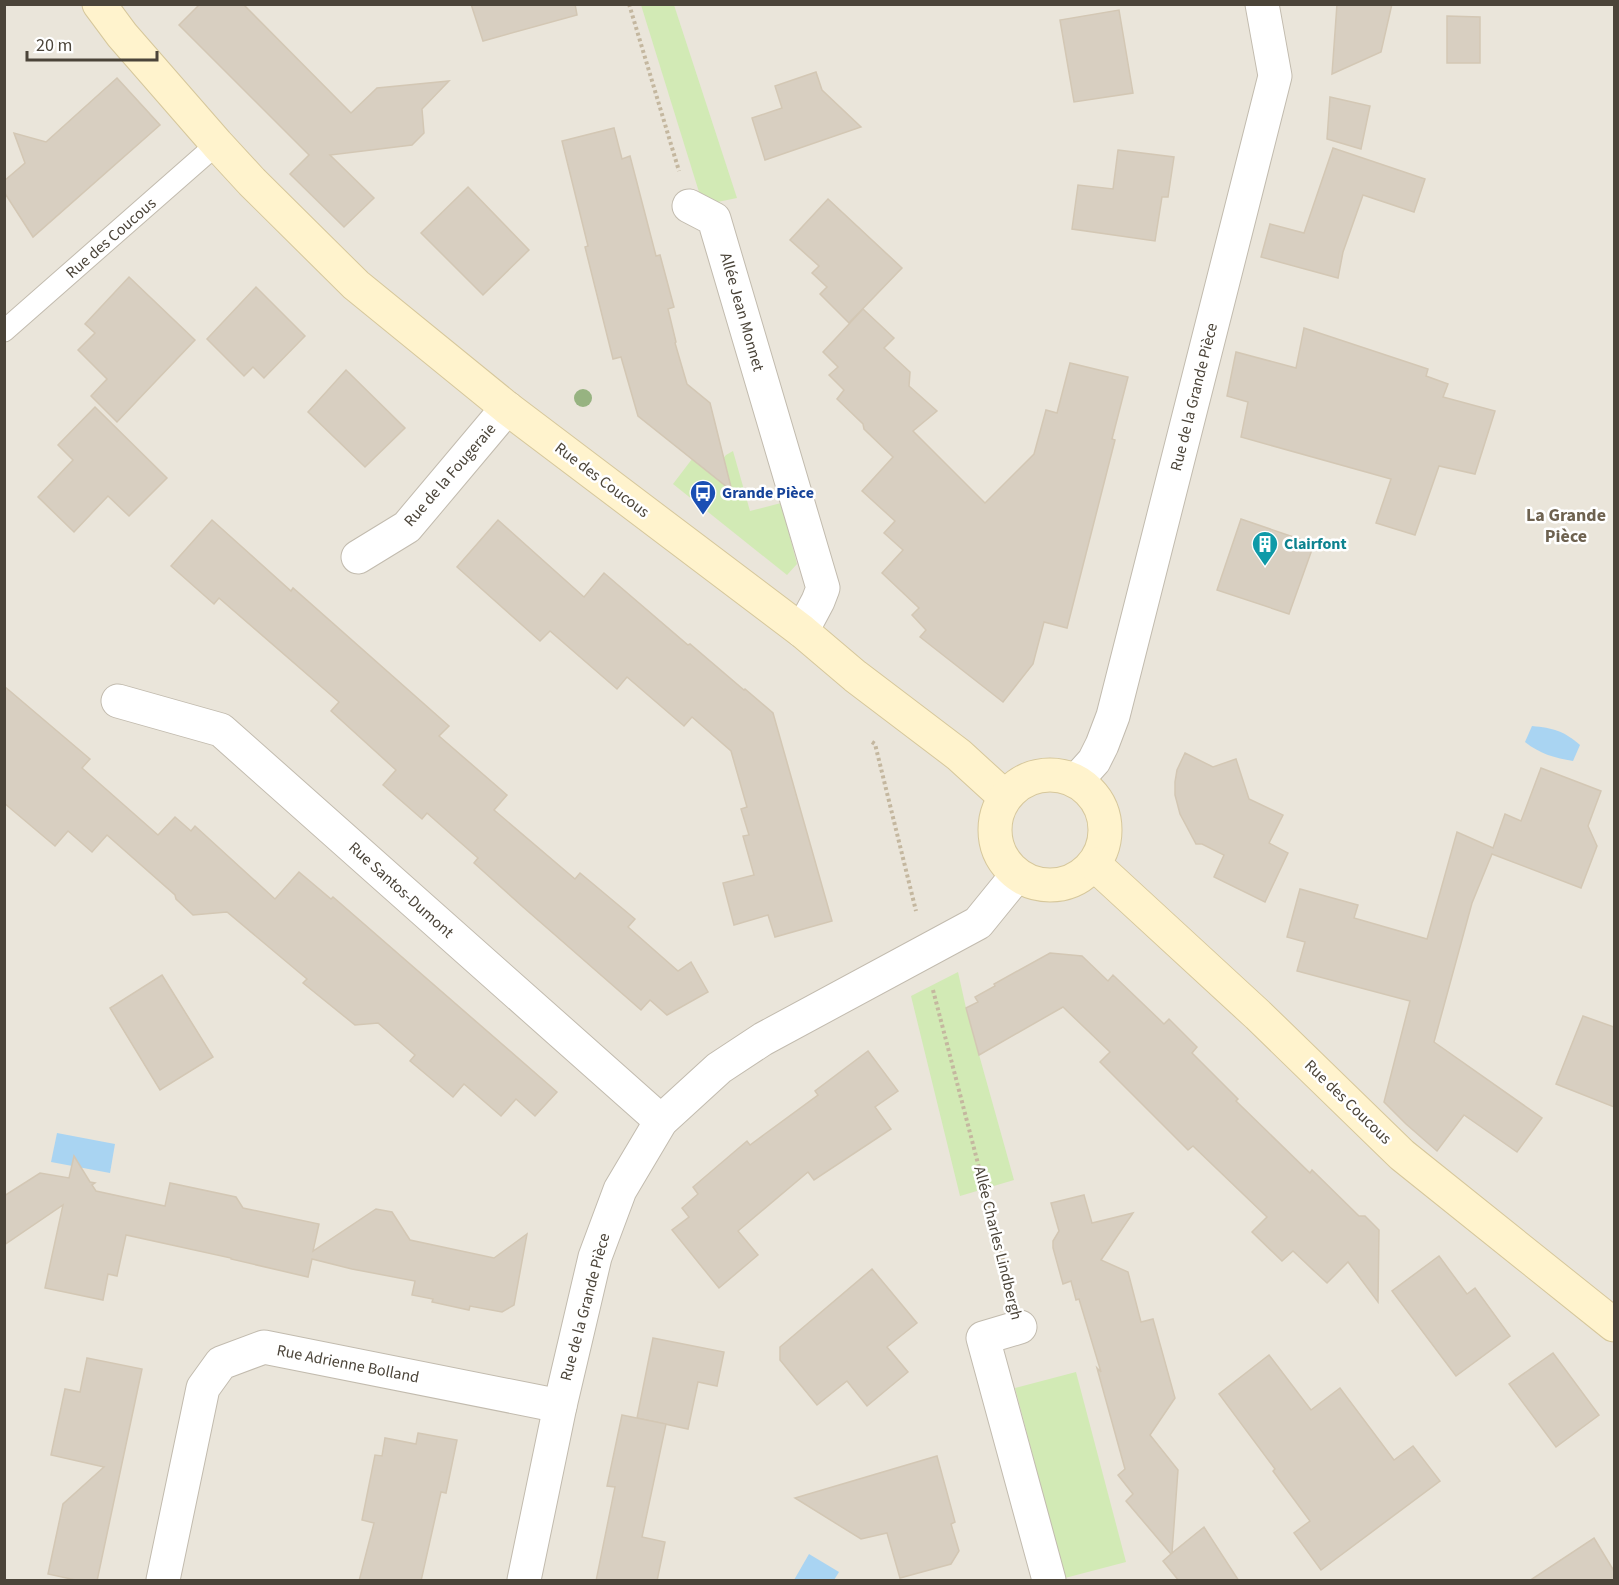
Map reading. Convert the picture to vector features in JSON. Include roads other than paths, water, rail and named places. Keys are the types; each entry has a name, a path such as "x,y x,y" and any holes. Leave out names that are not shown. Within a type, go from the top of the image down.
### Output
{"street":[{"name":"Rue des Coucous","path":"99,4 122,35 217,144 356,285 507,408 802,632 855,676 959,755 1005,797"},
{"name":"Rue de la Grande Pièce","path":"1076,781 1094,761 1113,716 1275,76 1262,4"},
{"name":"Allée Jean Monnet","path":"689,207 714,219 823,588 802,632"},
{"name":"Rue de la Fougeraie","path":"358,557 407,528 507,408"},
{"name":"Rue Santos-Dumont","path":"118,701 221,730 661,1121"},
{"path":"1037,776 1059,776 1076,781 1095,797 1104,817 1105,838 1102,850 1094,864 1069,883 1045,886 1034,884 1017,875 1004,862 998,851 995,841 995,820 998,810 1005,797 1018,784 1037,776"},
{"name":"Rue des Coucous","path":"1094,864 1249,1007 1402,1155 1614,1324"},
{"name":"Rue de la Grande Pièce","path":"524,1581 560,1406 595,1257 620,1190 661,1121 719,1068 764,1039 978,923 1017,875"},
{"name":"Allée Charles Lindbergh","path":"1020,1326 983,1338 1050,1581"},
{"name":"Rue Adrienne Bolland","path":"163,1581 203,1388 221,1363 264,1347 560,1406"}],"lane":[{"name":"Rue des Coucous","path":"4,332 217,144"}],"water":[{"path":"1532,726 1558,731 1580,745 1573,761 1548,755 1525,742"},
{"path":"57,1133 115,1144 110,1173 51,1162"},
{"path":"809,1554 839,1572 834,1580 794,1580"}],"place":[{"name":"Grande Pièce","path":"703,516"},
{"name":"Clairfont","path":"1265,567"}],"district":[{"name":"La Grande Pièce","path":"1566,525"}]}
